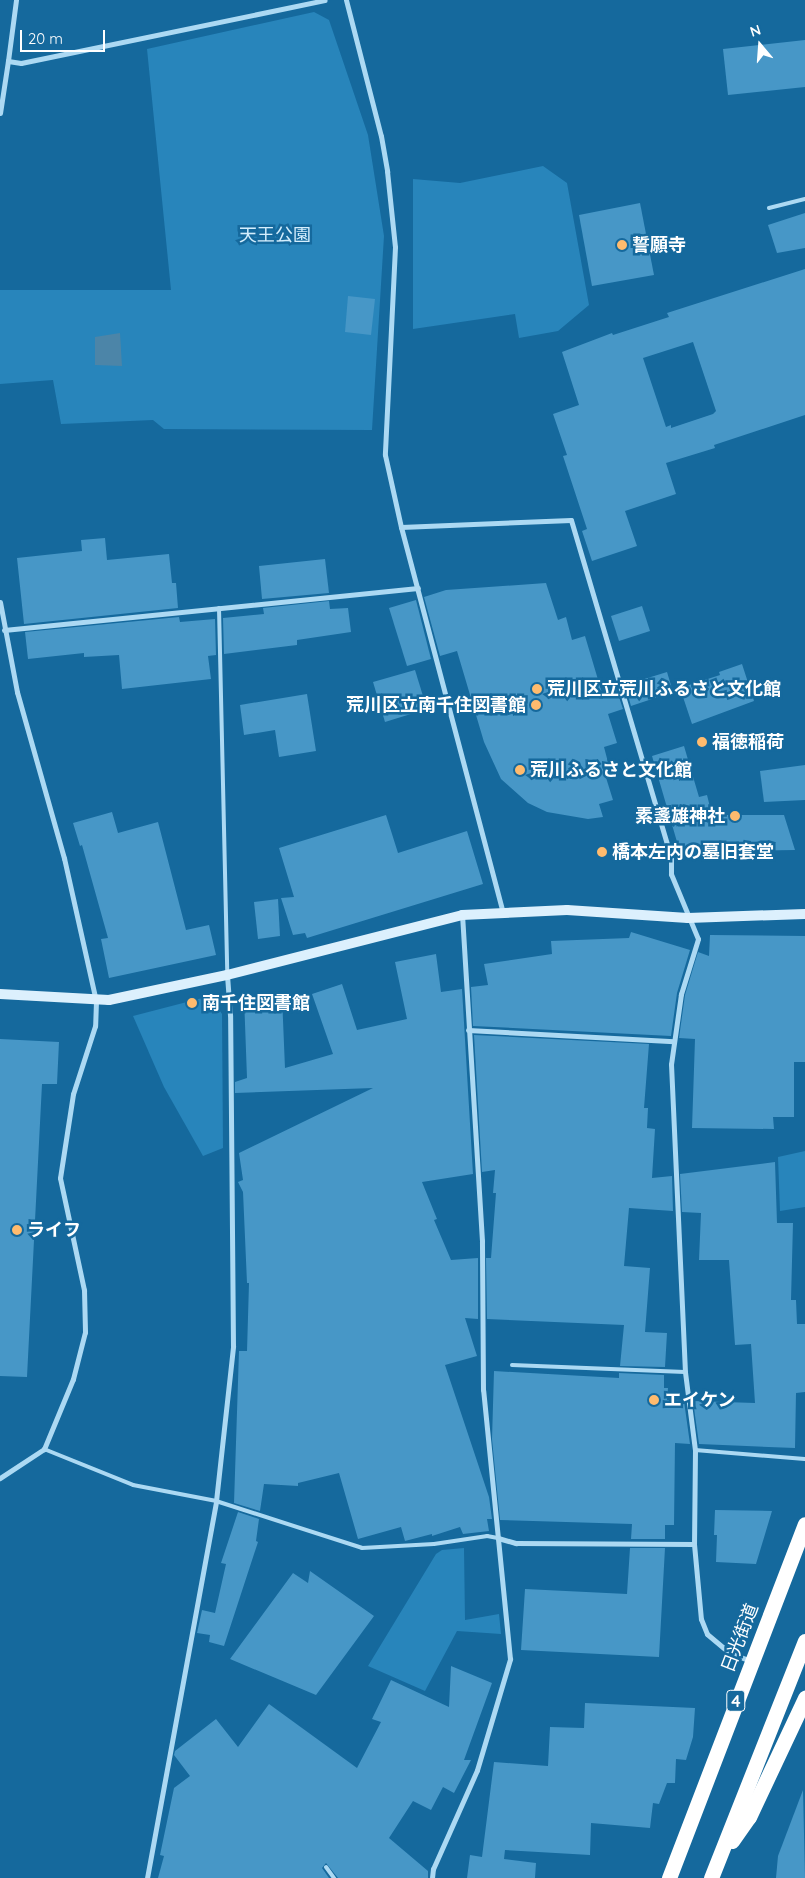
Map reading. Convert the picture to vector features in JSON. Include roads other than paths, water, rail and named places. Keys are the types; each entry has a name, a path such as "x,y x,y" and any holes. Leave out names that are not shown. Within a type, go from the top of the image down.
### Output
{"highway":[{"name":"日光街道","path":"669,1878 805,1524"},
{"path":"711,1878 805,1641"},
{"path":"718,1860 749,1817 805,1698"}],"street":[{"path":"0,113 16,0"},
{"path":"8,61 21,62 325,0"},
{"path":"346,0 381,136 395,247 384,455 401,527 503,912"},
{"path":"401,527 571,520 671,857 670,874 698,939 681,994 671,1073 685,1372 694,1450 694,1544 701,1619 707,1634 730,1653 751,1662"},
{"path":"4,630 418,588"},
{"path":"0,602 1,617 17,692 64,858 96,1001 95,1026 73,1094 60,1178 84,1290 85,1332 73,1379 44,1449 0,1478"},
{"path":"0,994 96,1001 109,1000 227,975 462,915 567,910 688,918 805,914"},
{"path":"432,1878 433,1869 476,1770 510,1659 483,1390 482,1242 462,915"},
{"path":"147,1878 216,1501 233,1346 230,1015 227,975"},
{"path":"468,1030 674,1041"},
{"path":"498,1538 516,1543 694,1544"}],"lane":[{"path":"769,208 805,199"},
{"path":"218,608 227,975"},
{"path":"512,1365 685,1372"},
{"path":"44,1449 133,1485 216,1501 362,1548 434,1544 487,1536 498,1538"},
{"path":"694,1450 805,1459"},
{"path":"326,1867 334,1878"}],"place":[{"name":"誓願寺","path":"622,245"},
{"name":"荒川区立荒川ふるさと文化館","path":"537,689"},
{"name":"荒川区立南千住図書館","path":"536,705"},
{"name":"福徳稲荷","path":"702,742"},
{"name":"荒川ふるさと文化館","path":"520,770"},
{"name":"素盞雄神社","path":"735,816"},
{"name":"橋本左内の墓旧套堂","path":"602,852"},
{"name":"南千住図書館","path":"192,1003"},
{"name":"ライフ","path":"17,1230"},
{"name":"エイケン","path":"654,1400"}],"park label":[{"name":"天王公園","path":"275,235"}]}
